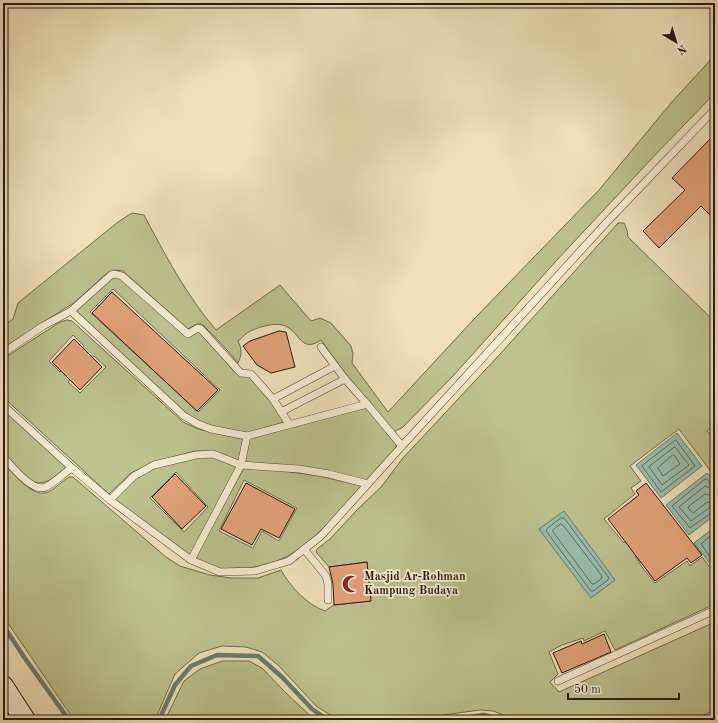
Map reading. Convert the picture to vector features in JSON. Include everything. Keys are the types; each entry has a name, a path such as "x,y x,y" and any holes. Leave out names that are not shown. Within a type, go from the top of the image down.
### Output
{"main road":[{"path":"5,694 25,720"}],"lane":[{"path":"4,407 110,500 191,560 220,572 255,571 289,561 321,536 606,222 715,109"},
{"path":"3,353 43,326 71,312 111,276 118,274 128,280 188,334 198,328 201,329 241,373 251,374 273,399 289,424"},
{"path":"71,312 184,416 211,429 247,436 367,404"},
{"path":"322,347 345,379 402,446"},
{"path":"273,399 335,366"},
{"path":"281,412 345,379"},
{"path":"191,560 241,465 247,436"},
{"path":"110,500 134,476 154,465 196,454 213,454 241,465 299,469 329,474 368,484"},
{"path":"3,457 28,483 35,487 45,487 72,468"},
{"path":"304,550 326,576 328,584 328,600"},
{"path":"558,681 715,610"}],"green space":[{"path":"715,55 715,93 557,260 454,375 403,427 394,432 351,382 321,340 315,343 306,344 285,326 274,324 268,325 247,333 238,341 241,352 238,363 202,324 197,324 188,329 123,271 115,270 106,274 75,302 3,348 3,326 13,319 18,303 118,222 132,213 144,215 168,260 186,289 205,317 216,330 280,285 311,321 320,318 331,323 351,346 353,354 352,363 388,412 475,318 599,190 671,103"},
{"path":"618,223 624,223 628,237 715,322 715,424 707,431 715,440 713,442 715,444 715,477 679,429 630,466 641,481 631,488 635,494 604,519 624,543 645,526 628,504 636,497 685,559 654,541 635,556 642,567 655,583 687,561 690,566 702,557 715,574 715,604 615,650 605,631 584,641 583,638 562,645 549,652 558,674 550,682 559,692 715,622 715,710 693,720 517,720 493,711 480,710 405,720 341,720 316,706 279,666 262,652 246,647 222,646 199,653 175,674 155,720 74,720 3,616 3,462 17,478 36,492 42,493 51,491 69,477 73,477 166,557 180,566 210,575 231,578 258,578 281,570 289,582 306,600 325,611 334,605 371,601 367,562 329,567 316,552 317,549 330,539 382,486 402,459 501,353"},
{"path":"114,276 124,281 186,337 200,331 249,375 271,401 284,422 248,433 202,423 184,414 74,312","holes":["113,289 220,390 198,412 90,312"]},
{"path":"67,320 72,321 183,422 198,429 243,439 239,461 214,451 195,451 152,463 131,473 109,494 3,397 3,359 60,322","holes":["73,335 84,346 77,353 87,363 94,356 106,367 80,393 68,382 75,374 67,366 60,372 49,361"]},
{"path":"366,408 396,444 396,448 366,481 244,464 249,437"},
{"path":"5,409 67,467 54,477 44,482 40,483 29,480 3,454 3,411"},
{"path":"212,456 238,467 190,556 113,499 134,480 145,473 173,462","holes":["176,472 208,507 184,532 150,498"]},
{"path":"244,468 284,471 319,476 362,486 310,540 279,560 262,566 225,569 214,567 194,558","holes":["244,480 297,508 279,541 262,531 253,548 219,531"]},
{"path":"222,661 249,661 262,668 315,720 165,720 184,681 200,669"}],"water":[{"path":"677,433 702,466 661,498 636,465"},
{"path":"707,473 715,482 715,515 689,535 666,505"},
{"path":"564,511 615,580 591,598 539,529"},
{"path":"715,527 715,570 694,543"}],"building":[{"path":"715,134 715,220 701,206 659,248 643,231 685,190 672,178"},
{"path":"112,292 218,390 197,411 92,313"},
{"path":"279,331 286,332 295,367 271,373 257,365 243,346 250,341"},
{"path":"74,339 102,367 80,390 52,362"},
{"path":"175,474 206,506 182,529 152,497"},
{"path":"246,483 295,509 279,538 261,529 252,545 221,529"},
{"path":"646,483 702,555 691,563 687,558 655,581 608,519 639,495 636,491"},
{"path":"367,562 371,601 334,605 333,584 329,567"},
{"path":"604,634 611,652 562,673 553,653 581,641 582,644"}],"waterway":[{"path":"3,625 69,720"},
{"path":"159,720 175,685 191,666 217,655 258,656 282,677 312,709 328,720"},
{"path":"449,720 484,715 502,720"}],"place":[{"name":"Masjid Ar-Rohman Kampung Budaya","path":"351,584"}]}
